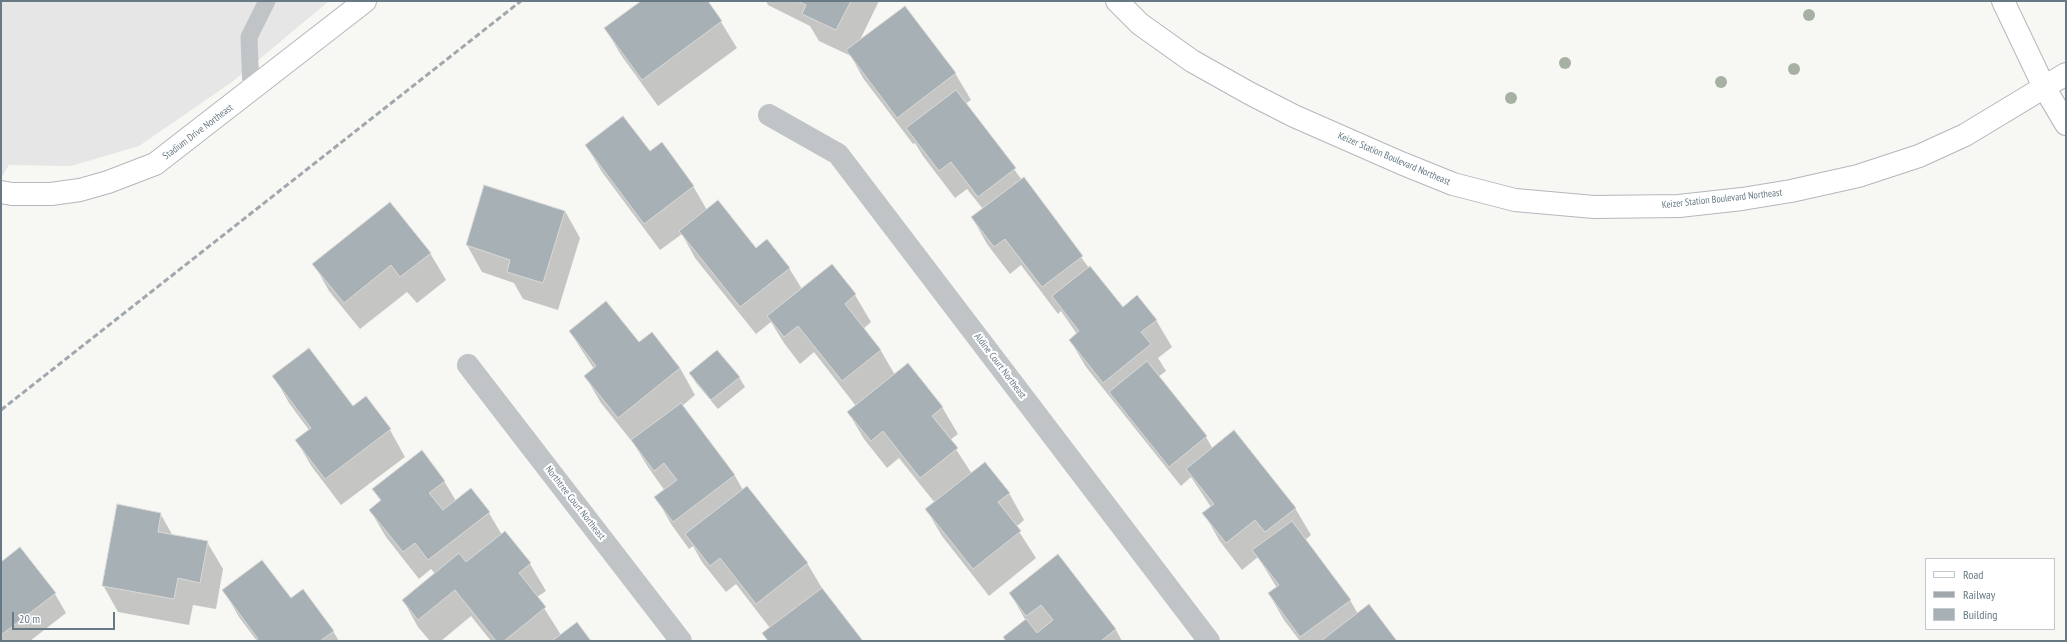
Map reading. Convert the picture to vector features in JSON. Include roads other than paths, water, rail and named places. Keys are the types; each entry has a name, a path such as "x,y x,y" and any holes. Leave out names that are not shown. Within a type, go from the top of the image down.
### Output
{"main road":[{"name":"Stadium Drive Northeast","path":"1,192 12,194 51,194 80,190 127,175 155,164 365,1"},
{"name":"Keizer Station Boulevard Northeast","path":"1117,1 1140,24 1192,61 1294,116 1401,163 1453,184 1523,200 1594,207 1679,206 1791,191 1858,176 1919,156 1965,135 2066,74"},
{"path":"2003,1 2044,87 2066,124"}],"street":[{"name":"Aldine Court Northeast","path":"769,115 838,154 1209,641"},
{"name":"Northtree Court Northeast","path":"468,365 681,641"}],"lane":[{"path":"251,91 249,37 268,1"}],"railway":[{"path":"1,410 521,1"}]}
